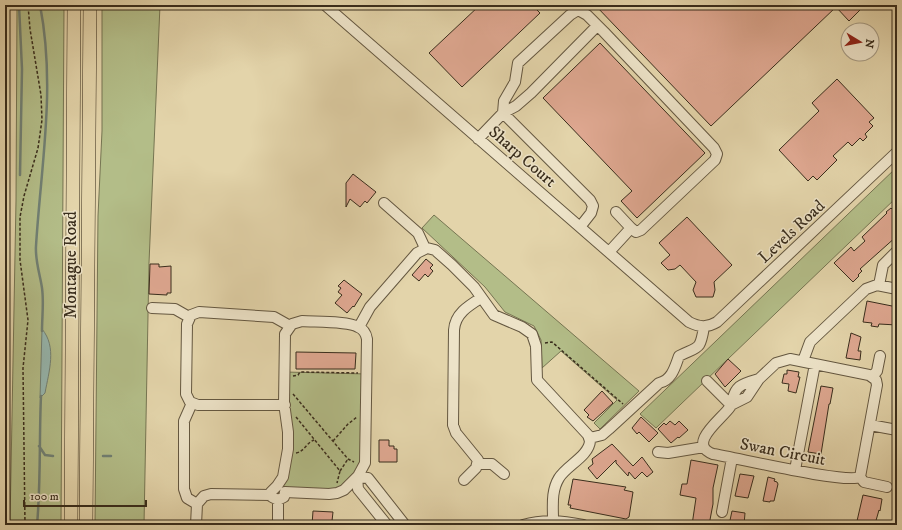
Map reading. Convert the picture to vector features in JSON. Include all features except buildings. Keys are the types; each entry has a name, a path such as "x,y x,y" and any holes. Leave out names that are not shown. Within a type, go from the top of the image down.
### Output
{"main road":[{"name":"Montague Road","path":"71,525 74,5"},
{"name":"Montague Road","path":"86,525 90,5"}],"street":[{"name":"Sharp Court","path":"325,5 689,322 704,327"},
{"path":"580,227 593,206 590,200 503,113 504,101 515,82 518,63 570,14 578,10 597,26 714,148 717,154 715,160 641,230 636,232 616,212"},
{"path":"478,139 503,113 516,106 530,93 597,26"},
{"name":"Levels Road","path":"704,327 717,322 897,152"},
{"path":"384,203 418,233 425,248"},
{"path":"609,252 631,228"},
{"path":"359,327 370,307 417,253 425,248 435,250 452,265 474,287 494,315 522,327 532,334 536,346 537,380 590,438 589,447 562,473 556,482 553,494 553,520"},
{"path":"879,285 883,265 897,251"},
{"path":"802,361 810,342 866,289 873,285 897,288"},
{"path":"478,464 477,457 456,433 453,425 454,330 457,317 468,306 481,298"},
{"path":"152,308 175,309 189,317"},
{"path":"288,402 198,405 192,403 186,394 187,324 189,317 199,312 274,317 290,326"},
{"path":"196,525 197,504 204,496 211,494 278,493 329,494 339,492 357,477 365,464 366,417 367,339 365,332 359,327 351,324 302,321 290,326 285,334 285,366 288,402 288,449 283,477 278,493 278,525"},
{"path":"590,438 602,435 659,383 664,382 676,369 679,356 696,350 701,342 704,327"},
{"path":"860,477 877,385 872,377 877,370 880,356"},
{"name":"Swan Circuit","path":"872,377 864,373 802,361 790,359 782,360 776,363 759,379 747,397 731,405 704,436 704,447 708,452 732,458 847,479 860,477 868,483 887,487"},
{"path":"795,470 815,364"},
{"path":"707,381 731,405"},
{"path":"192,403 184,421 184,489 187,498 197,504"},
{"path":"870,425 897,430"},
{"path":"658,452 674,452 704,447"},
{"path":"722,512 732,458"},
{"path":"464,480 478,464 492,464 504,474"},
{"path":"357,477 358,489 387,525"},
{"path":"357,477 368,478 405,525"},
{"path":"522,525 537,521 553,520 583,525"}],"path":[{"path":"25,525 23,368 28,320 20,260 20,217 24,196 38,148 42,120 41,96 30,29 28,5"},
{"path":"542,343 552,342 625,405"},
{"path":"285,366 291,377 298,376 300,372 358,373 361,371"},
{"path":"288,402 291,392 348,459 365,464"},
{"path":"293,414 340,470"},
{"path":"333,442 354,418 366,417"},
{"path":"292,453 302,451 306,444 314,440"},
{"path":"339,492 337,481 340,470 348,459"}],"green space":[{"path":"17,5 64,5 61,525 10,525 16,201"},
{"path":"102,5 160,5 149,263 144,525 95,525 98,216 102,131"},
{"path":"897,167 897,197 656,428 640,414"},
{"path":"434,215 639,391 600,429 594,423 617,400 561,351 542,368 541,340 534,326 505,312 485,287 422,228"},
{"path":"285,372 367,374 366,456 344,490 284,490 280,487 283,477"}],"water":[{"path":"42,329 47,336 51,351 51,360 45,393 40,398"}],"waterway":[{"path":"19,5 22,69 20,175"},
{"path":"40,5 45,36 47,66 46,126 36,246 37,262 43,293 42,331"},
{"path":"37,525 41,396"},
{"path":"39,446 45,455 53,456"},
{"path":"103,456 111,456"}]}
